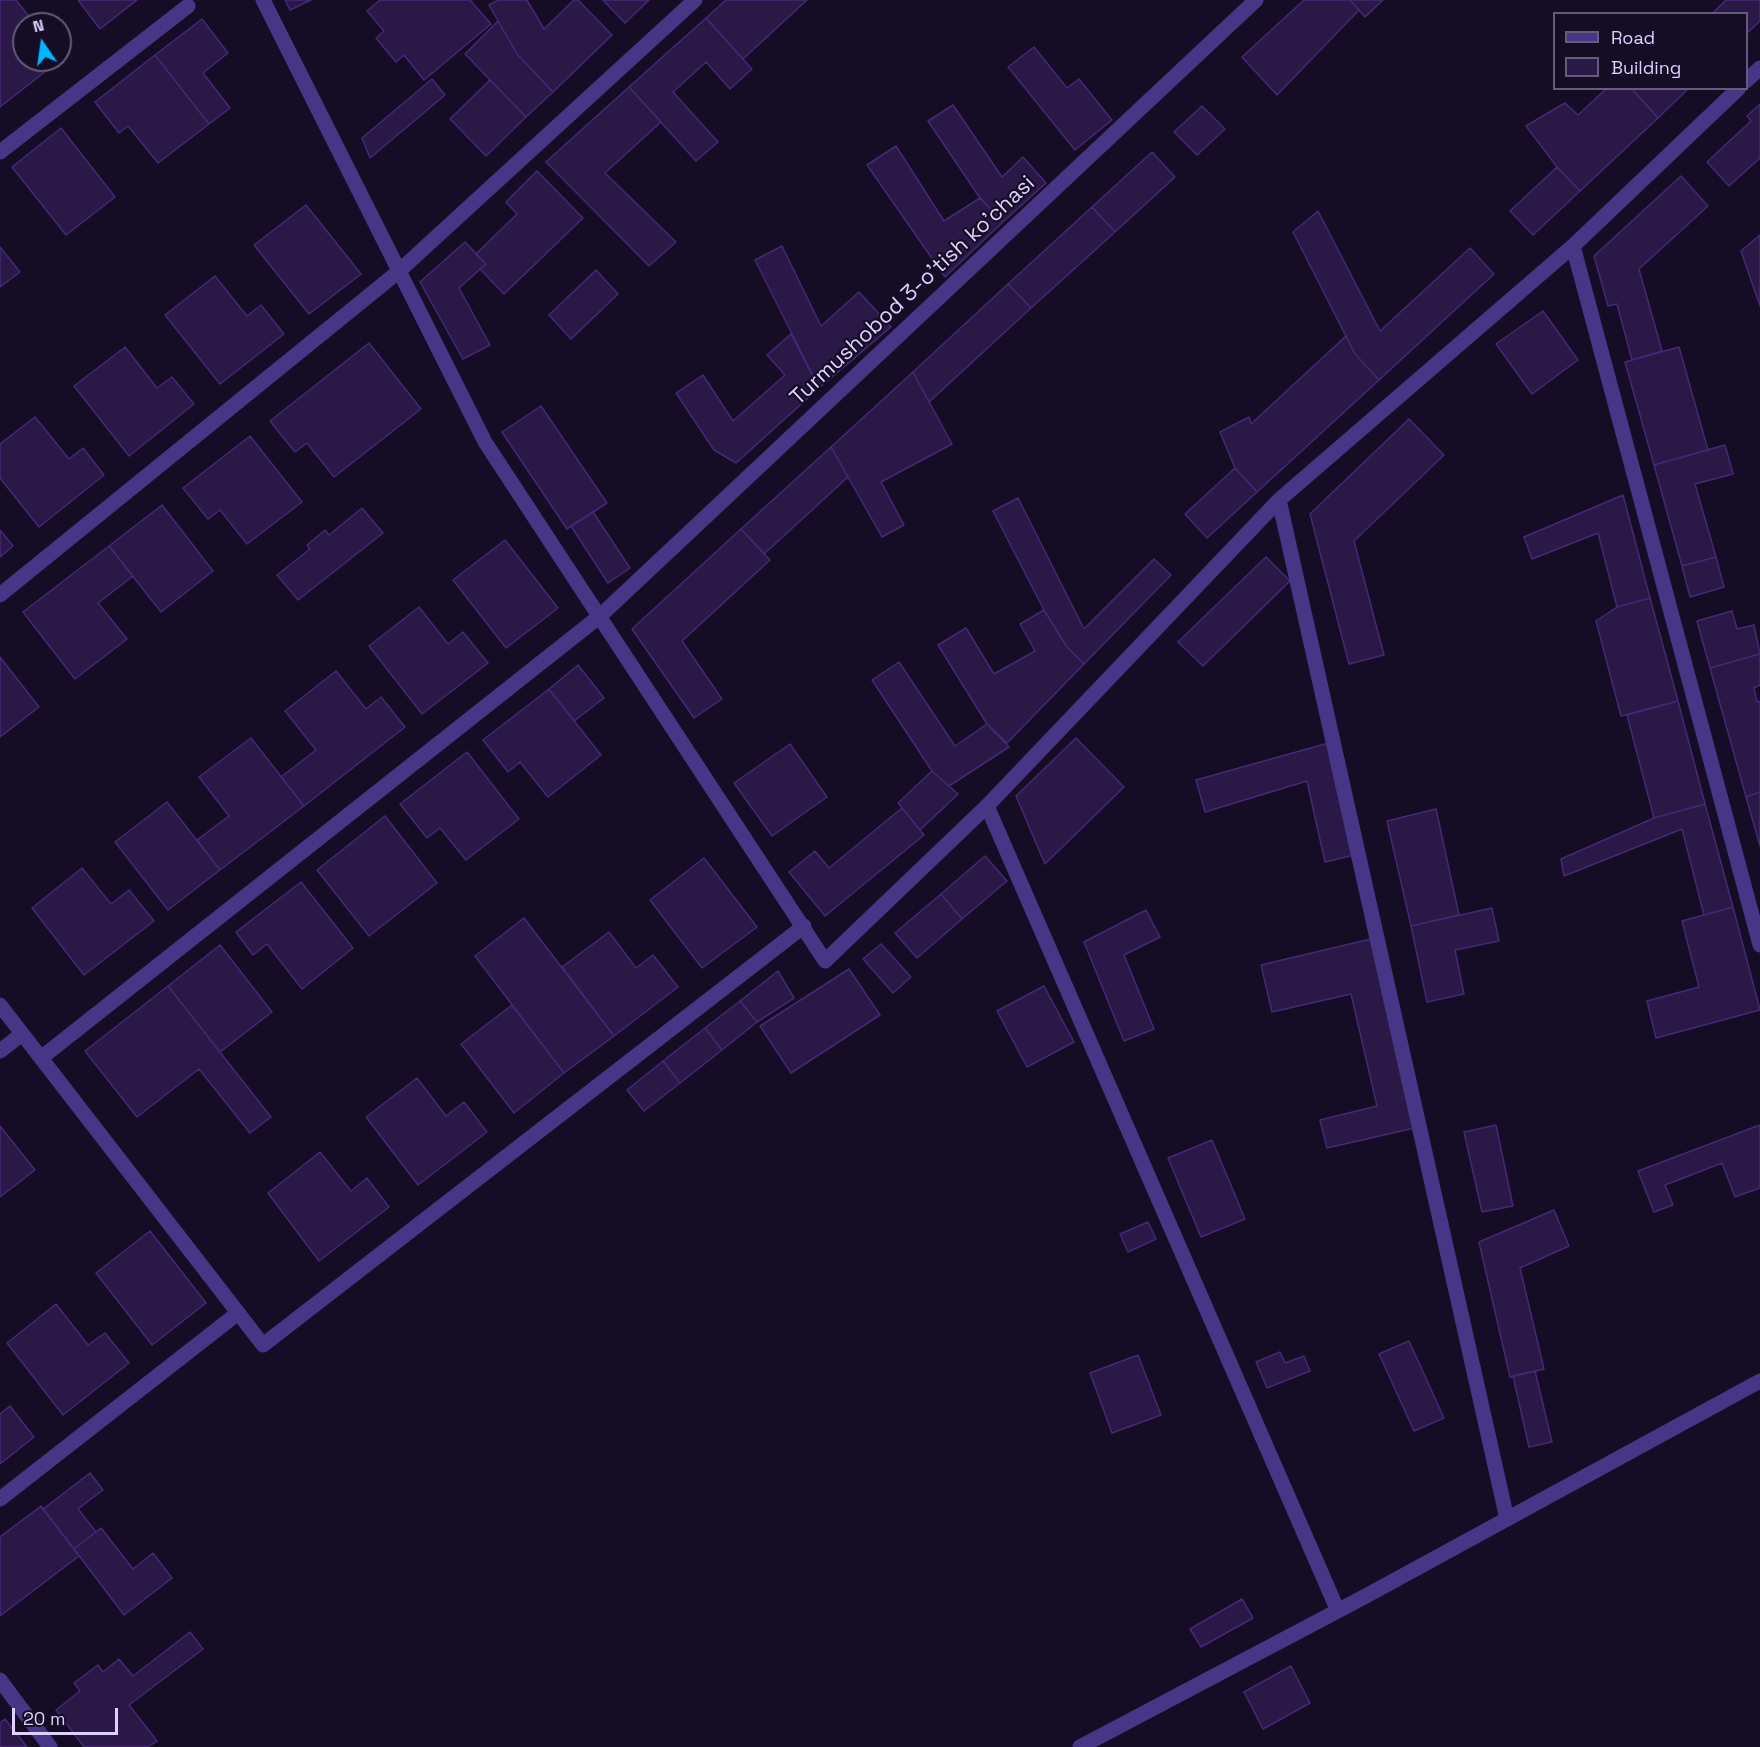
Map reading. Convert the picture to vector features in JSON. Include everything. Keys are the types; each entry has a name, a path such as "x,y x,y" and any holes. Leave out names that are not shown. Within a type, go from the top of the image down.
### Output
{"street":[{"path":"263,0 485,442 825,961 987,806 1279,500 1573,246 1737,90"},
{"path":"0,596 398,272 695,0"},
{"name":"Turmushobod 3-o'tish ko'chasi","path":"41,1058 600,616 1256,0"},
{"path":"0,152 188,6"},
{"path":"1748,79 1760,68"},
{"path":"1573,246 1760,945"},
{"path":"1279,500 1507,1519"},
{"path":"987,806 1338,1611"},
{"path":"0,1005 263,1345 804,926"},
{"path":"0,1051 22,1034"},
{"path":"0,1499 238,1312"},
{"path":"1080,1747 1338,1611 1760,1381"},
{"path":"0,1680 50,1747"}],"building":[{"path":"0,0 16,0 26,12 12,12 12,72 45,72 0,107"},
{"path":"78,0 137,0 100,29"},
{"path":"285,0 311,0 290,10"},
{"path":"380,0 470,0 491,24 424,80 404,55 396,62 376,38 384,31 367,11"},
{"path":"498,0 527,0 544,29 574,0 578,0 612,35 553,92 517,54 489,5"},
{"path":"603,0 649,0 625,23"},
{"path":"726,0 807,0 743,59 706,18"},
{"path":"1304,0 1350,0 1359,10 1277,95 1242,57"},
{"path":"1350,0 1383,0 1365,17"},
{"path":"1726,0 1760,0 1760,21 1748,32 1748,12 1714,12"},
{"path":"706,18 752,69 730,89 706,62 673,92 718,142 696,161 629,87"},
{"path":"202,19 228,53 203,73 230,108 209,124 155,55"},
{"path":"498,21 517,54 553,92 526,117 465,54"},
{"path":"1034,47 1067,88 1079,79 1112,120 1075,150 1008,67"},
{"path":"155,55 209,124 158,163 128,126 119,133 95,102"},
{"path":"432,79 445,95 370,158 362,138"},
{"path":"490,80 526,117 486,156 450,119"},
{"path":"629,87 661,122 605,173 676,242 649,266 546,162"},
{"path":"1605,90 1633,90 1658,118 1580,191 1557,167 1526,126 1565,103 1578,115"},
{"path":"1633,90 1687,90 1658,118"},
{"path":"1760,104 1760,158 1729,186 1707,162 1751,121 1747,116"},
{"path":"953,105 1002,177 1023,157 1046,183 1003,222 980,198 928,121"},
{"path":"1202,106 1225,129 1197,155 1174,132"},
{"path":"61,128 115,197 66,235 12,167"},
{"path":"896,146 944,221 980,198 1003,222 945,277 867,165"},
{"path":"1152,152 1175,177 1115,232 1092,207"},
{"path":"1557,167 1580,191 1533,235 1510,211"},
{"path":"537,171 583,218 504,294 480,269 486,264 476,254 517,214 506,202"},
{"path":"1681,176 1708,206 1639,269 1662,351 1632,360 1617,304 1608,306 1594,256"},
{"path":"306,205 361,274 309,314 254,245"},
{"path":"1092,207 1115,232 1031,308 1008,284"},
{"path":"1318,211 1380,331 1470,248 1494,274 1379,380 1355,354 1293,232"},
{"path":"1760,235 1760,306 1741,251"},
{"path":"465,242 486,264 459,288 490,345 463,359 420,282"},
{"path":"782,246 821,326 859,292 891,327 819,388 755,260"},
{"path":"0,247 20,272 0,287"},
{"path":"596,270 618,294 571,339 549,315"},
{"path":"215,276 247,316 261,305 284,334 220,384 165,315"},
{"path":"1008,284 1031,308 929,402 913,372"},
{"path":"1543,311 1578,360 1532,394 1496,344"},
{"path":"791,334 819,388 736,463 714,450 676,393 703,375 733,421 785,375 767,355"},
{"path":"1346,336 1355,354 1379,380 1257,492 1235,468 1220,432 1249,417 1251,424"},
{"path":"369,343 421,409 334,477 307,443 295,452 270,421"},
{"path":"125,347 157,388 172,377 194,404 129,456 74,386"},
{"path":"1679,347 1708,450 1654,465 1625,362"},
{"path":"913,372 952,444 881,482 904,525 882,537 831,447"},
{"path":"541,406 607,503 567,529 502,432"},
{"path":"35,417 69,459 83,448 104,475 39,527 0,478 0,444"},
{"path":"1409,419 1444,455 1354,541 1384,655 1349,664 1310,514"},
{"path":"250,436 302,502 247,544 220,510 208,519 183,488"},
{"path":"1725,445 1733,474 1695,484 1716,557 1682,566 1654,465"},
{"path":"831,447 848,477 764,554 741,529"},
{"path":"1235,468 1257,492 1207,538 1185,514"},
{"path":"1623,495 1650,598 1617,607 1598,533 1532,559 1524,537"},
{"path":"1018,498 1084,629 1154,559 1171,575 1084,664 1067,647 1044,610 993,511"},
{"path":"162,505 213,571 161,612 109,546"},
{"path":"362,508 383,533 298,600 277,575 310,549 307,545 325,530 329,535"},
{"path":"593,512 630,568 608,583 571,526"},
{"path":"741,529 770,560 682,641 722,699 694,718 632,629"},
{"path":"0,530 13,546 0,557"},
{"path":"505,540 558,608 506,648 453,580"},
{"path":"109,546 133,576 98,603 127,639 75,679 23,612"},
{"path":"1266,557 1290,581 1203,666 1178,642"},
{"path":"1716,557 1724,587 1690,597 1682,566"},
{"path":"1650,598 1678,701 1621,716 1596,621 1617,607"},
{"path":"419,607 448,644 463,632 488,663 422,714 369,646"},
{"path":"1044,610 1067,647 1084,664 1007,743 987,724 938,645 966,628 994,674 1035,651 1020,624"},
{"path":"1732,611 1737,629 1754,625 1760,654 1710,668 1697,621"},
{"path":"1760,654 1760,685 1754,688 1757,702 1760,701 1760,792 1746,797 1710,668"},
{"path":"0,657 39,707 0,737"},
{"path":"899,662 955,746 987,724 1009,747 949,786 932,771 872,680"},
{"path":"578,665 604,698 574,721 549,689"},
{"path":"336,671 366,709 381,697 405,727 304,806 281,777 316,750 285,711"},
{"path":"549,689 601,755 548,797 520,762 508,772 483,740"},
{"path":"1678,701 1705,804 1654,818 1627,715"},
{"path":"251,738 304,806 220,870 197,840 229,816 199,777"},
{"path":"1076,738 1124,787 1045,864 1016,796"},
{"path":"1332,742 1358,854 1325,862 1307,781 1205,812 1196,780"},
{"path":"790,744 827,797 772,836 734,783"},
{"path":"467,752 519,819 466,860 440,828 427,838 400,804"},
{"path":"932,771 958,794 920,830 898,803"},
{"path":"1760,792 1760,846 1746,797"},
{"path":"167,802 220,870 168,910 115,842"},
{"path":"1705,804 1733,907 1704,915 1682,829 1564,876 1561,859 1654,818"},
{"path":"902,808 924,835 825,916 789,872 815,851 829,868"},
{"path":"1436,809 1459,915 1411,926 1387,821"},
{"path":"385,816 437,883 369,936 317,870"},
{"path":"985,856 1007,881 962,919 941,894"},
{"path":"704,858 757,927 702,968 650,900"},
{"path":"82,868 111,904 129,890 154,921 84,975 32,908"},
{"path":"301,882 353,948 302,989 267,944 253,955 236,932"},
{"path":"941,894 962,919 917,958 895,933"},
{"path":"1733,907 1760,1010 1656,1038 1647,1001 1699,987 1682,921"},
{"path":"1492,908 1499,941 1455,950 1464,994 1427,1002 1411,926"},
{"path":"1146,910 1160,937 1124,955 1154,1029 1124,1041 1084,942"},
{"path":"524,918 614,1036 564,1073 475,956"},
{"path":"609,932 636,968 653,955 678,987 614,1036 562,967"},
{"path":"1375,938 1419,1127 1327,1148 1320,1120 1377,1106 1351,994 1272,1012 1261,965"},
{"path":"881,944 911,977 893,993 863,959"},
{"path":"220,945 272,1012 220,1052 168,986"},
{"path":"849,969 880,1015 791,1073 760,1026"},
{"path":"778,971 794,998 757,1022 740,1001"},
{"path":"168,986 271,1117 250,1133 199,1069 137,1117 85,1051"},
{"path":"1044,986 1074,1042 1027,1067 997,1011"},
{"path":"740,1001 757,1022 722,1050 705,1028"},
{"path":"512,1005 564,1073 514,1113 461,1044"},
{"path":"705,1028 722,1050 680,1083 663,1061"},
{"path":"663,1061 680,1083 644,1111 627,1090"},
{"path":"417,1078 446,1116 464,1102 487,1132 418,1185 366,1117"},
{"path":"1496,1125 1513,1206 1482,1212 1464,1132"},
{"path":"1760,1125 1760,1188 1735,1197 1722,1163 1665,1185 1673,1205 1654,1212 1638,1171"},
{"path":"0,1126 35,1170 0,1197"},
{"path":"1212,1140 1245,1219 1201,1237 1168,1158"},
{"path":"320,1152 351,1191 367,1178 389,1207 319,1261 268,1193"},
{"path":"1554,1210 1569,1246 1520,1268 1544,1369 1510,1377 1479,1242"},
{"path":"1148,1222 1156,1239 1128,1252 1120,1234"},
{"path":"150,1231 206,1303 152,1345 96,1273"},
{"path":"56,1304 88,1345 105,1333 129,1363 63,1415 7,1343"},
{"path":"1409,1341 1444,1418 1414,1431 1379,1354"},
{"path":"1280,1352 1285,1363 1304,1356 1310,1371 1267,1388 1256,1362"},
{"path":"1138,1355 1161,1415 1112,1433 1090,1373"},
{"path":"1535,1371 1552,1442 1529,1447 1513,1376"},
{"path":"10,1406 34,1437 0,1464 0,1414"},
{"path":"90,1473 103,1490 78,1509 96,1532 74,1549 43,1509"},
{"path":"41,1506 79,1556 0,1616 0,1537"},
{"path":"101,1528 133,1569 153,1553 172,1578 124,1615 74,1549"},
{"path":"1242,1599 1253,1618 1201,1647 1190,1629"},
{"path":"190,1632 203,1649 129,1705 157,1741 148,1747 84,1747 56,1710 80,1691 74,1683 98,1665 103,1672 119,1659 133,1676"},
{"path":"1291,1666 1310,1703 1263,1729 1244,1692"},
{"path":"5,1719 27,1747 0,1747 0,1723"}]}
